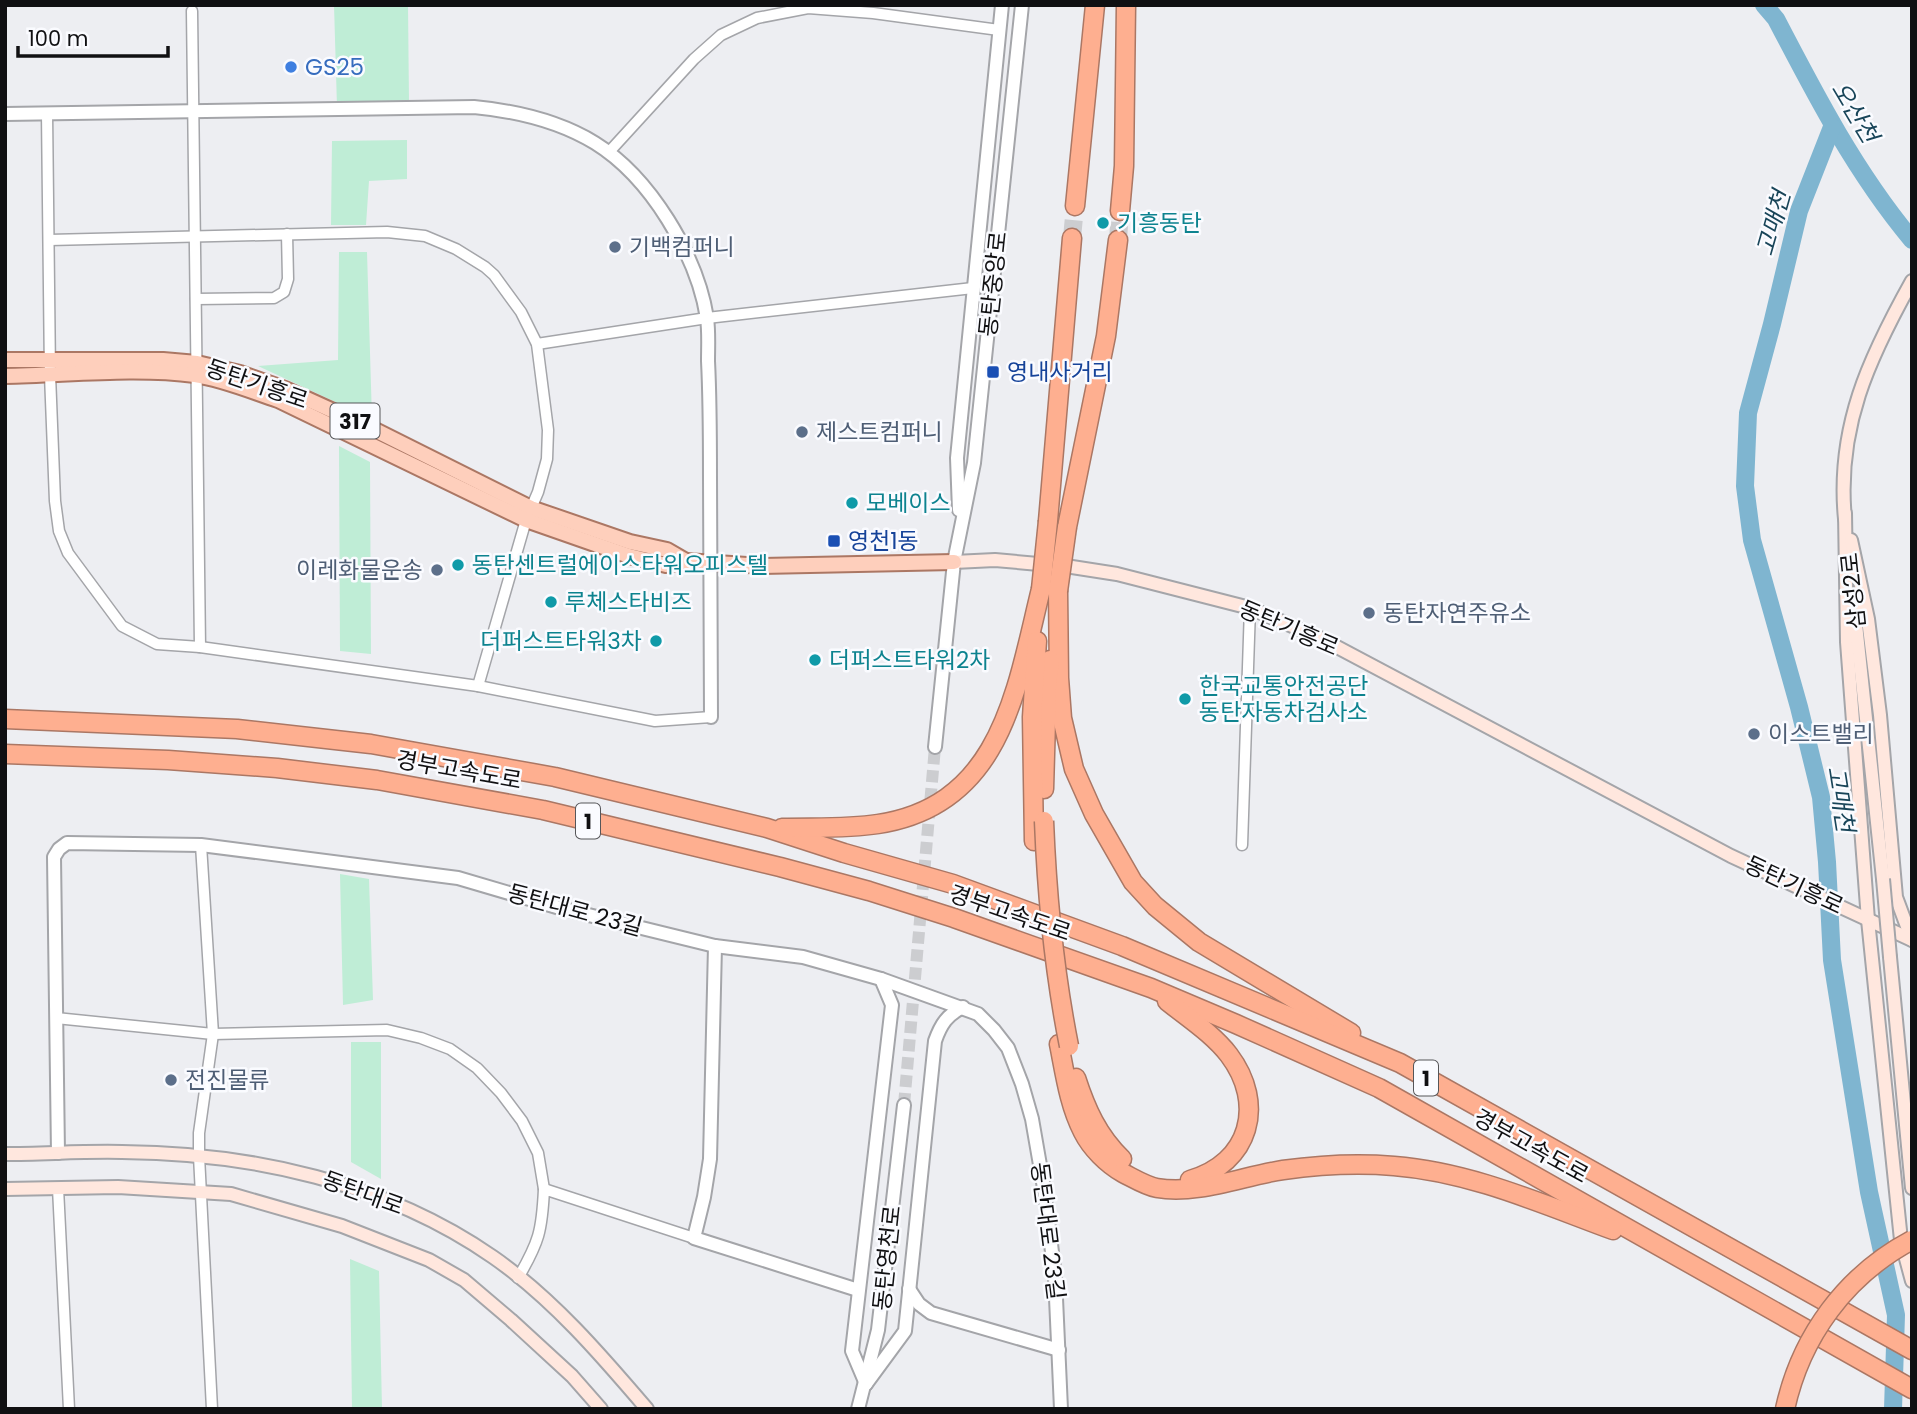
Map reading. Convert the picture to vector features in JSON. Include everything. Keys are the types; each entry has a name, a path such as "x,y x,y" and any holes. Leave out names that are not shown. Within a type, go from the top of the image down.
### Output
{"highway":[{"path":"1075,206 1095,5"},
{"path":"1121,211 1126,5"},
{"path":"1072,238 1048,521 1050,590 1044,821 1048,910 1064,1045 1072,1107 1083,1133 1114,1168 1155,1188 1180,1189 1282,1170 1318,1167 1393,1166 1440,1171 1492,1186 1661,1247"},
{"path":"767,828 875,825 919,814 947,797 982,764 1005,724 1050,590 1106,337 1118,240"},
{"path":"1050,590 1032,717 1034,841 1038,909 1064,1045 1094,1124 1107,1144 1122,1160 1143,1174 1167,1180 1189,1180 1207,1175 1225,1163 1241,1145 1248,1124 1249,1103 1245,1083 1229,1055 1208,1033 1151,988"},
{"path":"1050,590 1062,718 1074,769 1094,814 1132,881 1155,906 1199,942 1400,1063"},
{"name":"경부고속도로","path":"5,719 237,729 371,744 555,778 767,828 953,884 1122,946 1400,1063 1912,1350"},
{"name":"경부고속도로","path":"5,754 168,760 277,768 377,780 543,810 780,867 954,918 1151,988 1379,1088 1912,1389"},
{"path":"1786,1409 1799,1361 1843,1293 1864,1271 1912,1240"}],"main road":[{"name":"삼성2로","path":"1912,281 1864,375 1853,413 1846,454 1845,513 1912,1188"},
{"name":"동탄기흥로","path":"5,360 163,360 197,369 240,373 285,389 413,448 529,514 667,550 686,561 762,566 995,560 1117,574 1250,608 1320,638 1731,856 1912,940"},
{"name":"동탄기흥로","path":"5,376 162,373 197,369"},
{"path":"1845,513 1847,642 1862,917 1901,1240 1912,1281"},
{"path":"1845,513 1868,619 1880,715 1896,897 1912,940"},
{"name":"동탄대로","path":"5,1154 123,1152 199,1156 306,1173 399,1205 439,1223 495,1258 586,1339 647,1409"},
{"name":"동탄대로","path":"5,1189 118,1187 231,1194 341,1226 429,1259 464,1280 572,1376 599,1408"}],"street":[{"path":"960,528 957,458 1002,5"},
{"name":"동탄중앙로","path":"954,562 974,463 1022,5"},
{"path":"609,152 694,59 721,35 757,18 808,8 873,13 999,30"},
{"path":"192,11 200,647"},
{"path":"5,114 47,113 194,110 474,107 502,110 557,125 609,152 644,187 671,223 693,269 707,318 711,718 655,720 478,686 200,647 157,644 121,626 68,553 59,531 55,501 50,376 47,113"},
{"path":"49,240 387,232 425,236 456,249 494,275 521,312 537,344 548,430 547,459 478,686"},
{"path":"196,299 274,298 284,292 288,279 287,234"},
{"path":"537,344 707,318 973,288"},
{"path":"935,747 954,562"},
{"path":"1242,845 1250,608"},
{"name":"동탄대로 23길","path":"58,1153 54,857 67,843 201,845 458,878 560,908 715,946 803,957 881,979 963,1007 978,1014 1008,1048 1032,1119 1044,1188 1055,1276 1061,1409"},
{"path":"201,845 213,1034 199,1133 212,1409"},
{"path":"694,1238 710,1159 715,946"},
{"path":"866,1384 852,1352 892,1004 881,979"},
{"path":"905,1331 935,1041 941,1025 950,1014 963,1007"},
{"path":"56,1018 213,1034 387,1030 421,1038 450,1049 477,1068 501,1093 522,1121 538,1153 544,1189 543,1217 537,1244 518,1278"},
{"name":"동탄영천로","path":"858,1409 878,1330 904,1105"},
{"path":"58,1188 69,1409"},
{"path":"544,1189 858,1290"},
{"path":"909,1289 919,1304 931,1313 1059,1350"},
{"path":"866,1384 915,1319 931,1313"}],"green space":[{"path":"334,5 408,5 409,103 337,107"},
{"path":"407,140 407,179 369,181 366,225 331,225 332,141"},
{"path":"339,252 367,252 372,419 258,366 338,360"},
{"path":"339,446 370,462 371,654 340,651"},
{"path":"340,874 369,879 373,1000 343,1005"},
{"path":"351,1042 381,1042 381,1179 351,1162"},
{"path":"350,1259 379,1271 382,1409 352,1409"}],"waterway":[{"name":"고매천","path":"1764,5 1776,19 1855,161 1912,240"},
{"name":"고매천","path":"1832,127 1799,211 1748,413 1745,486 1752,540 1821,797 1832,960 1869,1192 1896,1315 1893,1409"}],"tunnel":[{"path":"1072,238 1075,206"},
{"path":"1118,240 1120,211"},
{"path":"904,1105 935,747"}],"place":[{"name":"GS25","path":"291,67"},
{"name":"기흥동탄","path":"1103,223"},
{"name":"기백컴퍼니","path":"615,247"},
{"name":"영내사거리","path":"993,372"},
{"name":"제스트컴퍼니","path":"802,432"},
{"name":"모베이스","path":"852,503"},
{"name":"영천1동","path":"834,541"},
{"name":"동탄센트럴에이스타워오피스텔","path":"458,565"},
{"name":"이레화물운송","path":"437,570"},
{"name":"루체스타비즈","path":"551,602"},
{"name":"동탄자연주유소","path":"1369,613"},
{"name":"더퍼스트타워3차","path":"656,641"},
{"name":"더퍼스트타워2차","path":"815,660"},
{"name":"한국교통안전공단 동탄자동차검사소","path":"1185,699"},
{"name":"이스트밸리","path":"1754,734"},
{"name":"전진물류","path":"171,1080"}],"water label":[{"name":"오산천","path":"1855,112"}]}
